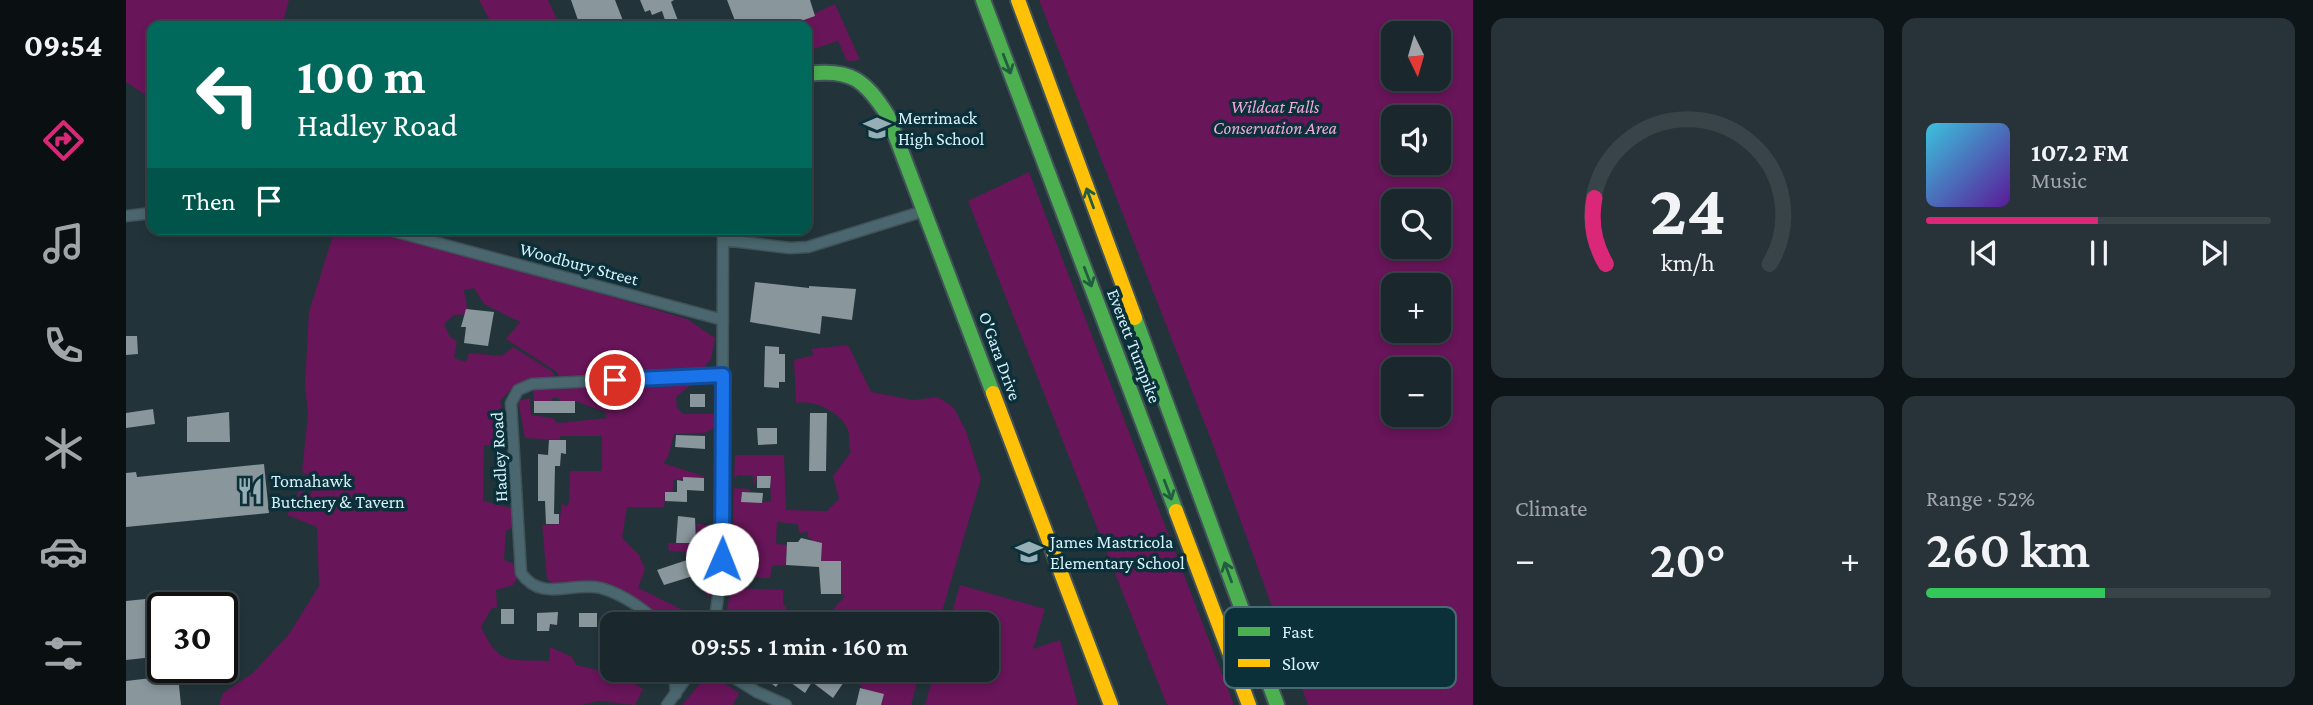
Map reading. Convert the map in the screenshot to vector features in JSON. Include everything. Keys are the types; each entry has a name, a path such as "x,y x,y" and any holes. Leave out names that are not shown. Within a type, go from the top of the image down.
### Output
{"main road":[{"name":"Everett Turnpike","path":"983,0 1224,639"},
{"name":"Everett Turnpike","path":"1018,0 1241,607"},
{"name":"O'Gara Drive","path":"812,74 849,74 869,86 888,116 1111,705"},
{"name":"Everett Turnpike","path":"1243,688 1249,705"},
{"name":"Everett Turnpike","path":"1271,688 1277,705"}],"street":[{"path":"729,235 790,248 808,247 924,211"},
{"path":"126,216 147,214"},
{"name":"Woodbury Street","path":"408,235 723,320"},
{"path":"715,612 722,547 724,235"},
{"name":"Hadley Road","path":"644,612 625,597 598,588 543,589 529,585 521,573 511,404 518,390 532,384 723,375"},
{"path":"675,682 676,694"},
{"path":"667,705 684,682"},
{"path":"741,682 786,705"}],"green space":[{"path":"126,0 289,0 283,21 147,21 147,96 126,82"},
{"path":"479,0 548,0 558,21 490,21"},
{"name":"Wildcat Falls Conservation Area","path":"1039,0 1473,0 1473,705 1308,705 1302,688 1456,688 1456,607 1272,607 1210,437"},
{"path":"835,4 860,60 847,61 838,41 812,49 812,21 798,21"},
{"path":"1029,172 1224,679 1224,688 1227,688 1234,705 1167,705 968,201"},
{"path":"333,235 374,235 432,244 687,319 715,338 711,359 697,376 560,383 557,372 506,339 520,322 484,304 474,288 464,290 468,314 454,315 444,324 450,337 457,341 454,358 466,362 469,353 502,356 513,347 553,372 555,378 516,384 500,401 505,424 496,446 484,445 483,501 511,508 513,527 506,531 504,560 515,564 517,578 513,585 496,590 497,607 491,609 481,627 494,649 507,658 549,661 550,647 572,657 576,665 600,670 600,682 632,682 643,689 635,705 599,701 580,705 219,705 223,693 253,673 289,634 319,586 317,527 287,515 300,490 311,494 316,479 302,472 308,414 305,385 309,312"},
{"path":"848,345 871,392 913,400 938,397 954,408 966,431 981,479 942,612 831,612 845,596 841,594 840,561 821,561 811,538 807,538 808,532 799,533 798,524 777,522 776,544 787,545 786,565 772,566 770,578 731,578 734,488 750,489 750,492 742,492 742,502 771,502 770,476 757,476 754,486 753,476 738,475 734,478 735,455 784,455 786,510 827,511 839,499 833,476 851,452 848,430 840,418 826,408 810,403 796,403 794,360 814,355 811,349"},
{"path":"692,384 676,397 677,408 683,414 713,414 716,427 704,433 674,434 668,457 663,463 706,477 673,480 673,492 665,492 664,507 627,507 622,538 639,555 645,569 638,588 683,610 681,612 652,612 634,598 620,592 555,585 547,579 542,525 559,524 562,504 567,506 569,502 570,471 602,471 602,436 560,436 560,440 525,438 518,401 530,398 531,415 552,418 558,423 607,418 605,412 575,401 552,398 552,401 534,401 533,388"},
{"path":"697,523 715,527 713,587 709,598 693,576 685,552 669,551 668,543 696,543"},
{"path":"960,585 1045,609 1033,649 1060,640 1078,705 925,705 932,682 999,682 999,612 952,612"},
{"path":"731,588 783,590 783,605 786,606 787,612 726,612"},
{"path":"701,682 722,682 739,693 733,705 682,705"},
{"path":"857,682 917,682 911,705 881,705"}],"building":[{"path":"571,0 615,0 623,21 578,21"},
{"path":"640,0 674,0 671,2 678,21 665,21 662,11 652,15 650,10 645,12"},
{"path":"727,0 810,0 815,16 801,21 735,21"},
{"path":"755,282 809,288 856,289 852,320 822,316 820,334 750,322"},
{"path":"466,309 494,312 488,346 464,343 466,327 461,327"},
{"path":"126,336 137,336 138,354 126,355"},
{"path":"765,346 779,347 779,354 785,354 785,382 779,382 779,388 764,387"},
{"path":"690,394 705,394 705,407 690,407"},
{"path":"534,401 575,401 575,413 534,413"},
{"path":"153,409 155,424 126,428 126,413"},
{"path":"229,412 230,442 187,442 187,417"},
{"path":"810,413 827,413 826,471 809,471"},
{"path":"757,428 777,428 777,444 758,445"},
{"path":"676,435 705,436 705,449 675,447"},
{"path":"549,440 566,440 566,454 561,453 560,466 555,466 554,514 559,514 559,524 546,524 545,501 538,501 538,454 548,455"},
{"path":"264,464 269,513 126,527 126,473 136,472 137,477"},
{"path":"757,476 771,476 770,488 757,488"},
{"path":"683,477 704,478 704,491 687,490 687,502 665,501 665,492 677,492 677,480 683,481"},
{"path":"742,492 763,493 762,503 741,502"},
{"path":"678,516 695,518 696,543 676,543"},
{"path":"801,538 822,543 821,561 841,561 841,594 821,594 819,567 786,565 787,542 798,542"},
{"path":"687,560 693,576 664,585 657,570"},
{"path":"147,599 147,658 126,660 126,601"},
{"path":"501,609 514,609 514,624 501,624"},
{"path":"558,612 557,625 550,624 549,631 537,631 537,613"},
{"path":"579,613 597,613 597,627 579,627"},
{"path":"147,679 147,683 179,683 181,705 126,705 126,681"},
{"path":"790,682 812,682 805,693"},
{"path":"812,682 844,682 833,698"},
{"path":"860,688 884,694 881,705 856,705"}],"traffic: fast":[{"path":"983,0 1176,511"},
{"path":"812,74 835,73 855,79 872,93 888,116 993,393"},
{"path":"1135,318 1241,607"},
{"path":"1271,688 1277,705"}],"traffic: slow":[{"path":"1018,0 1135,318"},
{"path":"993,393 1111,705"},
{"path":"1176,511 1224,639"},
{"path":"1243,688 1249,705"}],"place":[{"name":"Merrimack High School","path":"877,128"},
{"name":"Tomahawk Butchery & Tavern","path":"250,491"},
{"name":"James Mastricola Elementary School","path":"1029,552"}],"route":[{"path":"615,380 723,375 722,559"}]}
